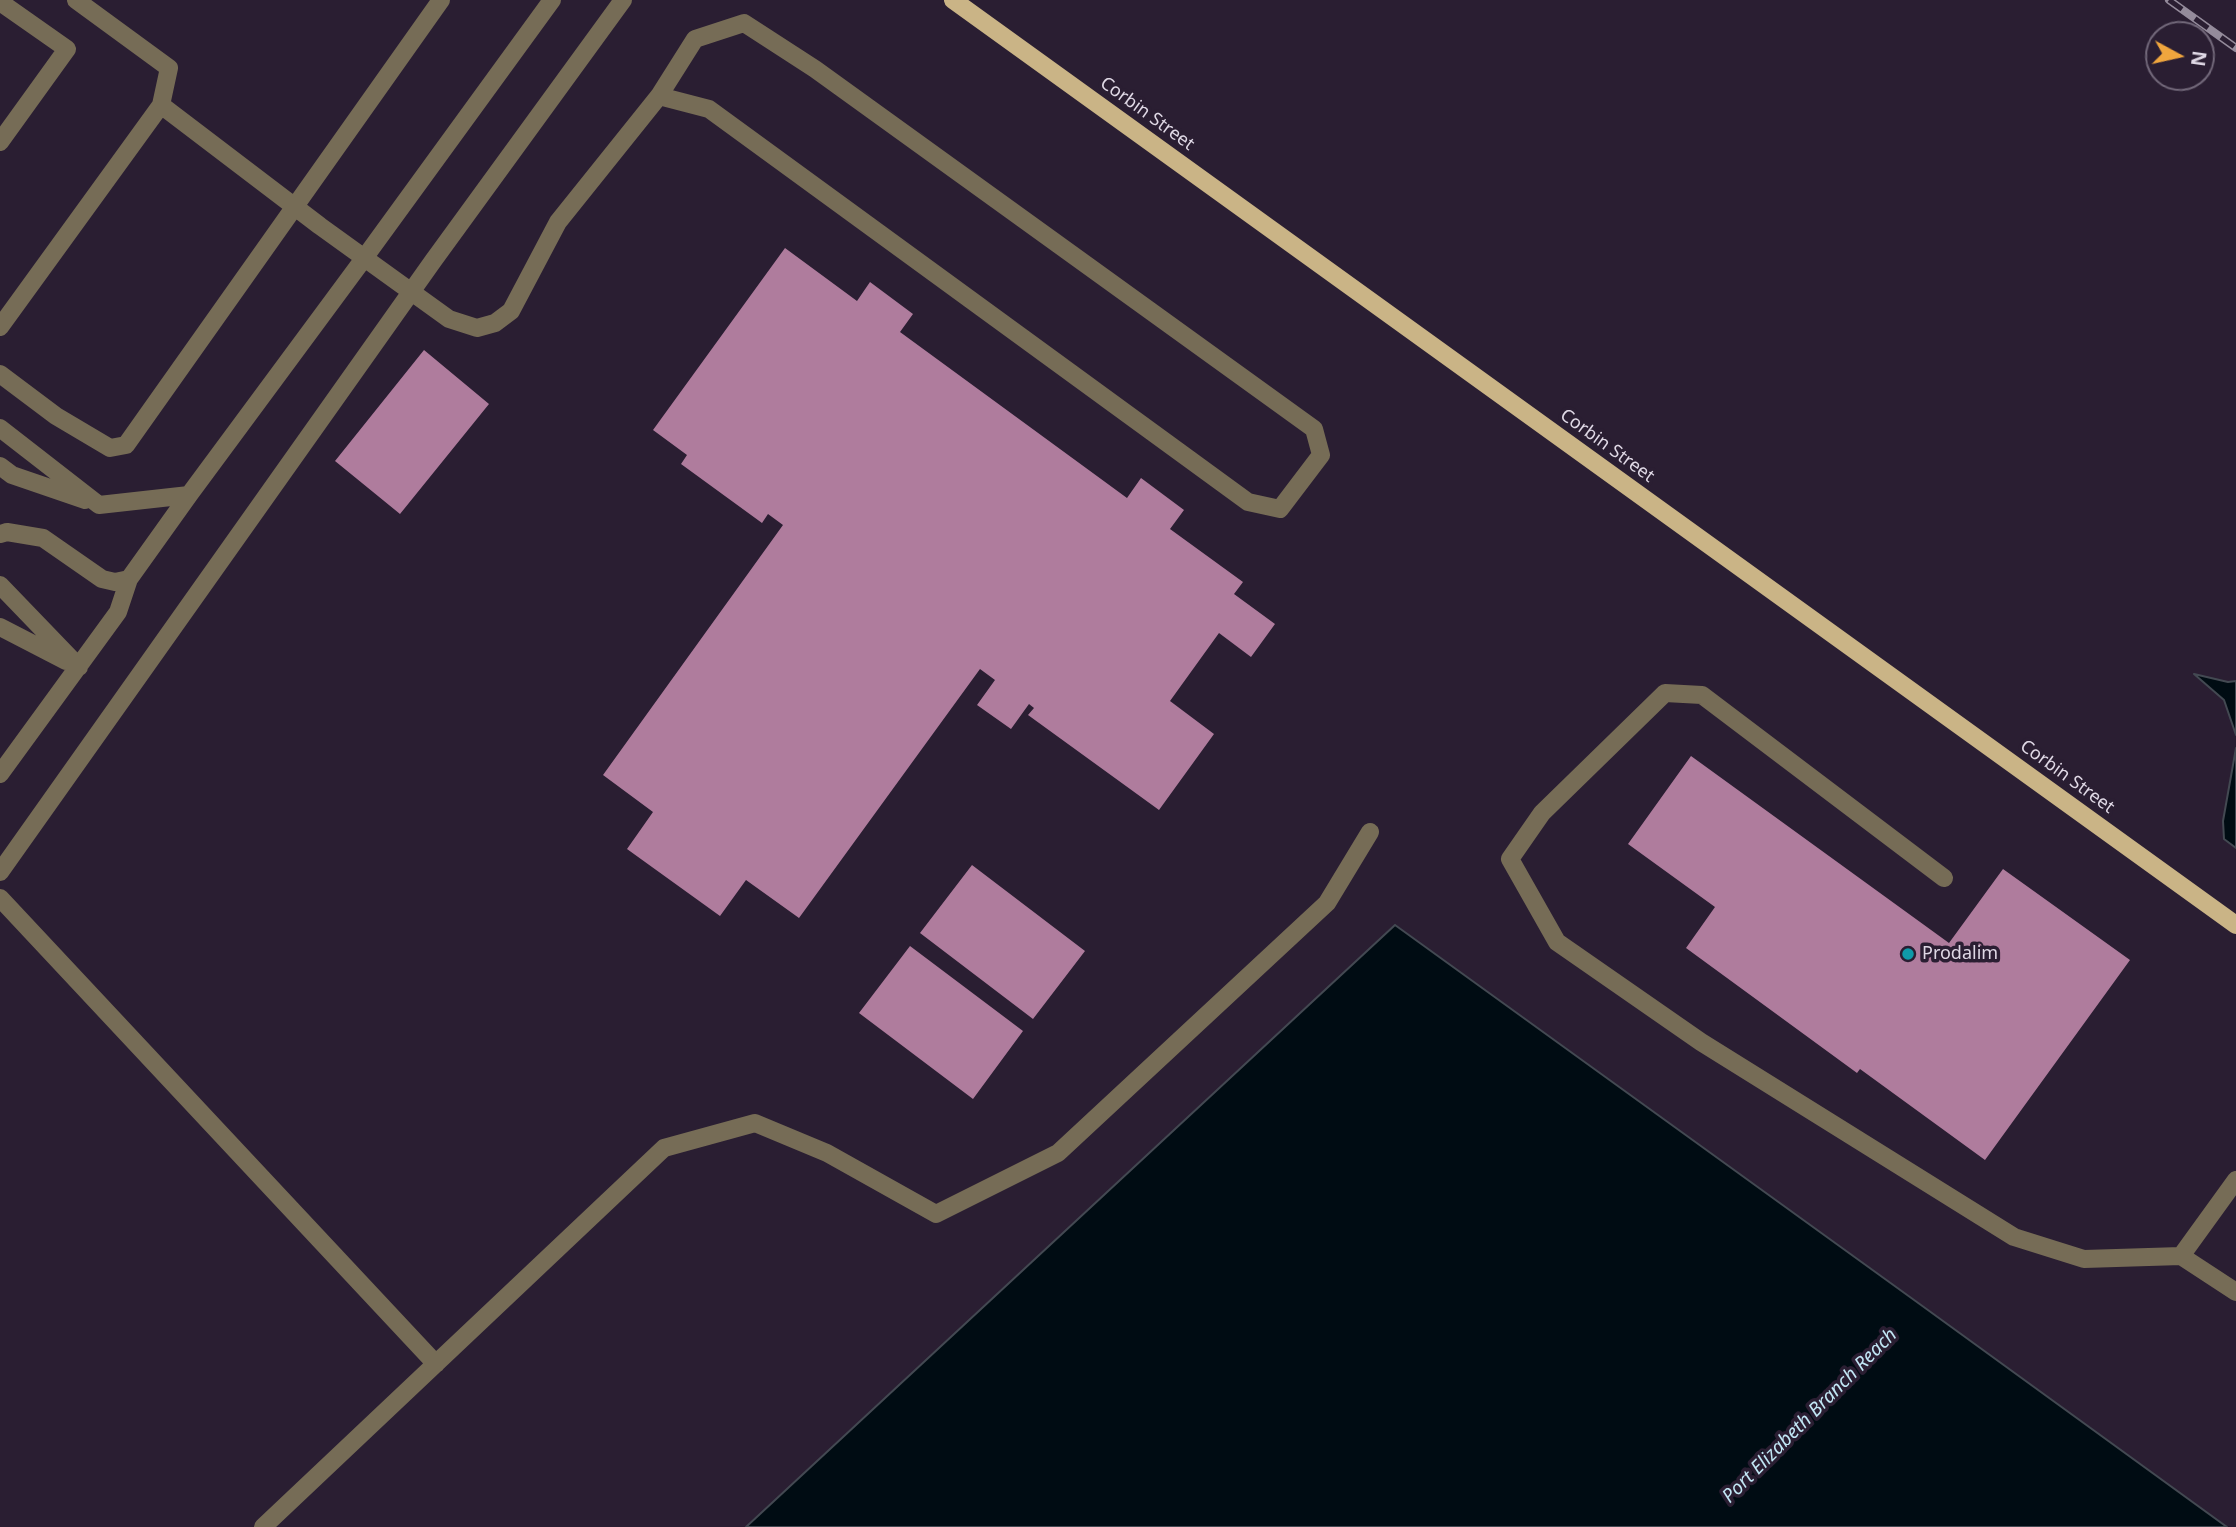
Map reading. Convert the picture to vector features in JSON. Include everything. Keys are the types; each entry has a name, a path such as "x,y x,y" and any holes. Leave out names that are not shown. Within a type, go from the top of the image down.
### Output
{"main road":[{"name":"Corbin Street","path":"953,0 2236,925"}],"lane":[{"path":"0,327 161,105 169,68 76,0"},
{"path":"0,374 57,416 110,448 126,445 441,0"},
{"path":"0,774 118,612 129,579 188,495 552,0"},
{"path":"0,872 412,291 623,0"},
{"path":"0,2 66,49 0,142"},
{"path":"161,105 294,207 449,319 477,328 495,323 511,311 558,222 659,96 695,39 744,23 815,68 1314,429 1321,455 1280,509 1248,502 709,109 659,96"},
{"path":"0,428 99,505"},
{"path":"0,466 12,474 99,505 188,495"},
{"path":"0,534 7,532 43,538 102,579 116,583 129,579"},
{"path":"0,585 79,667"},
{"path":"0,627 79,667"},
{"path":"1944,878 1702,695 1665,693 1542,813 1510,859 1557,942 1701,1042 2014,1237 2084,1259 2181,1256 2236,1292"},
{"path":"263,1527 664,1148 755,1123 827,1153 936,1214 1058,1153 1327,903 1370,832"},
{"path":"0,898 436,1364"},
{"path":"2181,1256 2236,1180"}],"water":[{"path":"2194,674 2228,682 2236,681 2236,735 2224,700"},
{"path":"2236,748 2236,848 2224,839 2223,821"},
{"name":"Port Elizabeth Branch Reach","path":"1395,925 1921,1305 2227,1527 746,1527"}],"building":[{"path":"785,248 857,301 870,282 913,314 900,332 1127,498 1141,478 1184,510 1170,529 1243,582 1234,594 1275,624 1251,657 1219,633 1170,701 1214,734 1159,810 1028,715 1034,708 1029,704 1011,729 977,705 995,680 980,669 799,918 746,880 720,916 627,849 653,812 603,775 783,525 768,514 762,523 681,464 687,455 653,430"},
{"path":"424,350 489,404 400,514 335,461"},
{"name":"Prodalim","path":"1691,756 1949,943 2003,869 2130,960 1985,1160 1860,1069 1857,1073 1686,948 1715,907 1628,844"},
{"path":"972,865 1085,951 1033,1019 920,933"},
{"path":"910,946 1023,1031 973,1099 859,1013"}],"railway":[{"path":"2169,0 2236,48"}],"place":[{"name":"Prodalim","path":"1908,954"}]}
